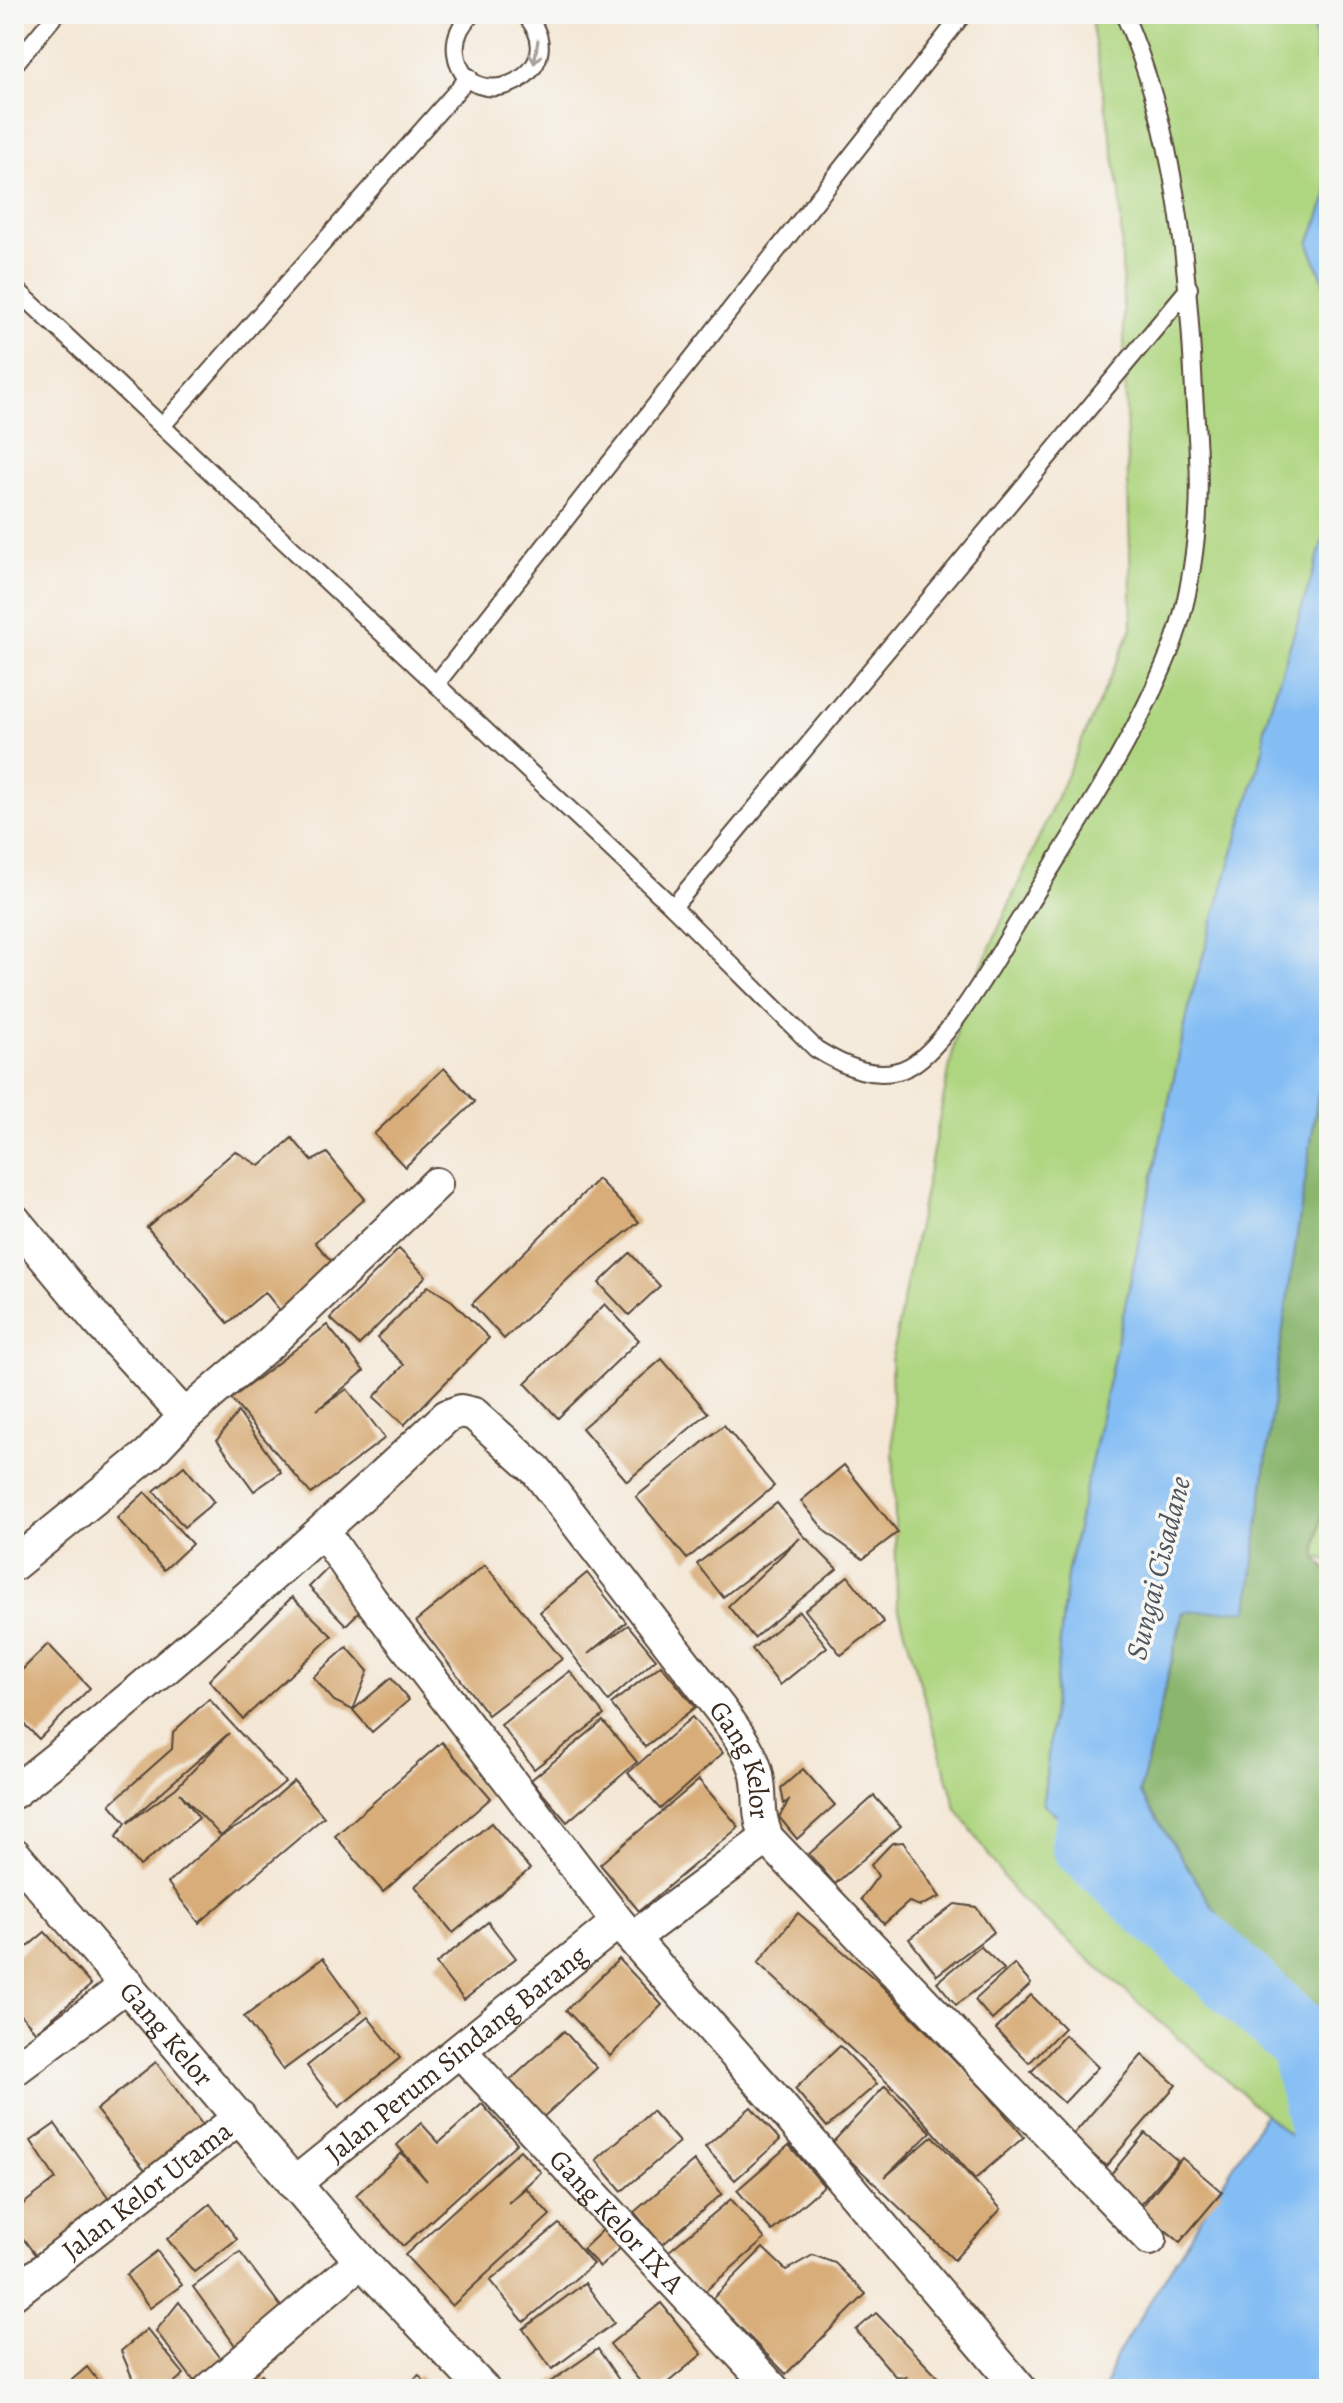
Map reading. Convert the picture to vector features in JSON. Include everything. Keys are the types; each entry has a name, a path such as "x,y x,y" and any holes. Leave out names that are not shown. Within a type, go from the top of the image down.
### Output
{"street":[{"path":"14,1564 149,1454 185,1416 271,1342 436,1184"},
{"path":"14,1220 97,1320 185,1416"},
{"name":"Gang Kelor","path":"14,1792 98,1727 323,1531 447,1416 468,1412 486,1421 537,1471 723,1713 749,1752 756,1773 758,1815 767,1838 1150,2239"},
{"path":"323,1531 371,1600 626,1930 1020,2389"},
{"name":"Jalan Perum Sindang Barang","path":"294,2184 461,2052 626,1930 767,1838"},
{"name":"Gang Kelor","path":"14,1854 128,1984 361,2261 483,2389"},
{"path":"14,2070 128,1984"},
{"name":"Gang Kelor IX A","path":"461,2052 773,2389"},
{"name":"Jalan Kelor Utama","path":"14,2293 240,2117"},
{"path":"210,2389 361,2261"}],"lane":[{"path":"14,65 56,14"},
{"path":"472,14 461,26 456,43 459,62 469,77 498,88 526,77 538,57 539,41 534,26 524,14"},
{"path":"436,684 963,14"},
{"path":"14,287 673,907 816,1049 834,1060 882,1074 910,1066 929,1053 986,974 1128,743 1182,618 1200,501 1189,288 1168,154 1147,67 1124,14"},
{"path":"162,426 469,77"},
{"path":"673,907 1189,288"}],"green space":[{"path":"1090,14 1313,14 1328,195 1309,244 1329,294 1329,522 1264,728 1264,747 1192,994 1067,1575 1043,1802 1305,2043 1329,2143 1329,2170 1017,1896 956,1808 897,1603 891,1361 960,1015 1132,628 1120,192"},
{"path":"1318,1095 1329,1116 1329,1469 1315,1556 1329,1572 1329,2046 1232,1937 1140,1792 1184,1612 1248,1609 1278,1362"},
{"path":"1329,1469 1329,1560 1315,1557"}],"water":[{"path":"1313,14 1329,14 1329,294 1309,244 1328,194"},
{"path":"1329,522 1329,1065 1318,1095 1278,1362 1248,1610 1183,1612 1140,1792 1232,1937 1329,2046 1329,2143 1305,2042 1043,1803 1067,1575 1192,994 1264,747 1264,728"},
{"path":"1265,2114 1329,2170 1329,2389 1105,2389 1114,2360"}],"building":[{"path":"444,1068 475,1102 405,1167 374,1134"},
{"path":"292,1138 312,1161 327,1153 365,1199 315,1242 336,1267 282,1313 265,1292 228,1323 147,1227 235,1151 260,1166"},
{"path":"598,1179 639,1222 570,1277 504,1339 472,1304"},
{"path":"399,1249 426,1276 359,1345 330,1318"},
{"path":"630,1253 660,1286 629,1315 599,1283"},
{"path":"428,1286 452,1301 489,1338 404,1425 374,1397 404,1365 377,1338"},
{"path":"605,1304 639,1340 558,1418 525,1383"},
{"path":"327,1325 364,1371 317,1410 347,1389 385,1438 311,1494 231,1399"},
{"path":"662,1359 708,1413 627,1481 582,1428"},
{"path":"238,1412 281,1472 254,1491 217,1440"},
{"path":"724,1425 774,1486 687,1559 636,1497"},
{"path":"844,1465 898,1532 863,1559 826,1532 801,1501"},
{"path":"184,1466 214,1502 184,1527 154,1491"},
{"path":"145,1492 192,1544 164,1570 117,1518"},
{"path":"777,1503 837,1569 754,1638 728,1606 800,1538 723,1597 697,1564"},
{"path":"332,1564 369,1602 346,1625 309,1587"},
{"path":"485,1565 562,1659 488,1715 416,1621"},
{"path":"587,1573 626,1622 588,1654 628,1625 656,1659 608,1701 540,1612"},
{"path":"848,1576 884,1622 841,1655 805,1610"},
{"path":"292,1597 332,1636 243,1719 209,1680"},
{"path":"799,1611 827,1647 780,1685 752,1649"},
{"path":"48,1644 90,1688 39,1739 14,1714 14,1678"},
{"path":"347,1647 368,1671 353,1710 334,1701 313,1677"},
{"path":"661,1665 695,1707 645,1747 611,1704"},
{"path":"570,1671 604,1715 534,1769 501,1725"},
{"path":"391,1678 409,1700 372,1732 353,1710"},
{"path":"209,1699 285,1782 221,1836 180,1793 199,1818 140,1866 116,1837 126,1823 110,1804 172,1749 173,1732","holes":["229,1733 176,1788 129,1822"]},
{"path":"692,1717 723,1753 660,1809 628,1773"},
{"path":"603,1721 637,1762 567,1822 531,1780"},
{"path":"442,1742 491,1798 383,1892 335,1836"},
{"path":"803,1769 835,1805 797,1839 779,1817 790,1799 784,1804 781,1788"},
{"path":"699,1780 739,1827 639,1911 600,1864"},
{"path":"294,1781 324,1817 199,1923 168,1883 221,1836 249,1820"},
{"path":"874,1796 901,1826 835,1884 809,1854"},
{"path":"491,1823 530,1869 453,1933 415,1886"},
{"path":"903,1842 940,1897 920,1906 909,1902 884,1924 861,1899 878,1876 871,1865 892,1843"},
{"path":"955,1904 976,1907 994,1932 937,1975 909,1939"},
{"path":"798,1913 875,1979 985,2091 1024,2137 975,2179 905,2099 758,1963"},
{"path":"488,1922 516,1958 464,2000 436,1964"},
{"path":"45,1932 91,1985 36,2032 14,2007 14,1958"},
{"path":"980,1946 1004,1969 956,2005 937,1982"},
{"path":"323,1958 362,2012 283,2070 244,2017"},
{"path":"619,1959 662,2005 610,2056 566,2010"},
{"path":"1014,1964 1031,1984 992,2020 975,2000"},
{"path":"1031,1995 1064,2028 1029,2063 996,2029"},
{"path":"368,2017 400,2058 339,2107 307,2066"},
{"path":"564,2031 597,2068 540,2120 507,2083"},
{"path":"1065,2035 1098,2067 1064,2103 1031,2072"},
{"path":"840,2046 877,2084 827,2127 795,2089"},
{"path":"1142,2055 1176,2085 1106,2166 1072,2136"},
{"path":"156,2062 204,2127 146,2171 96,2110"},
{"path":"885,2086 931,2132 885,2177 933,2136 1001,2209 954,2260 832,2143"},
{"path":"482,2104 517,2143 403,2246 356,2195 402,2153 427,2181 397,2145 421,2123 439,2143"},
{"path":"751,2107 780,2140 735,2180 705,2147"},
{"path":"652,2111 679,2142 622,2191 596,2160"},
{"path":"55,2124 113,2204 39,2260 14,2226 14,2211 56,2179 31,2141"},
{"path":"1145,2133 1178,2161 1138,2207 1106,2180"},
{"path":"789,2145 824,2186 772,2231 737,2190"},
{"path":"520,2150 541,2172 508,2203 526,2188 550,2215 452,2306 405,2255"},
{"path":"1182,2158 1222,2192 1180,2242 1140,2209"},
{"path":"694,2161 722,2194 662,2245 634,2212"},
{"path":"731,2199 765,2239 703,2293 668,2252"},
{"path":"210,2204 237,2239 194,2272 167,2239"},
{"path":"559,2224 593,2264 524,2322 490,2281"},
{"path":"606,2227 624,2245 600,2267 583,2249"},
{"path":"763,2248 786,2270 813,2255 835,2263 866,2294 786,2374 712,2299"},
{"path":"157,2251 182,2285 150,2308 126,2275"},
{"path":"240,2252 285,2312 237,2348 193,2287"},
{"path":"585,2283 614,2323 552,2369 523,2329"},
{"path":"179,2302 222,2360 194,2381 156,2331"},
{"path":"661,2303 702,2354 660,2389 646,2389 610,2344"},
{"path":"876,2313 949,2389 880,2389 881,2382 892,2387 906,2377 895,2376 856,2330"},
{"path":"147,2329 184,2374 166,2389 125,2389 134,2382 121,2351"},
{"path":"598,2349 625,2389 540,2389"},
{"path":"87,2367 104,2389 61,2389"},
{"path":"262,2374 274,2389 243,2389"},
{"path":"419,2375 430,2389 402,2389"}],"waterway":[{"name":"Sungai Cisadane","path":"1111,1750 1087,1843 1305,2043 1329,2143"}]}
